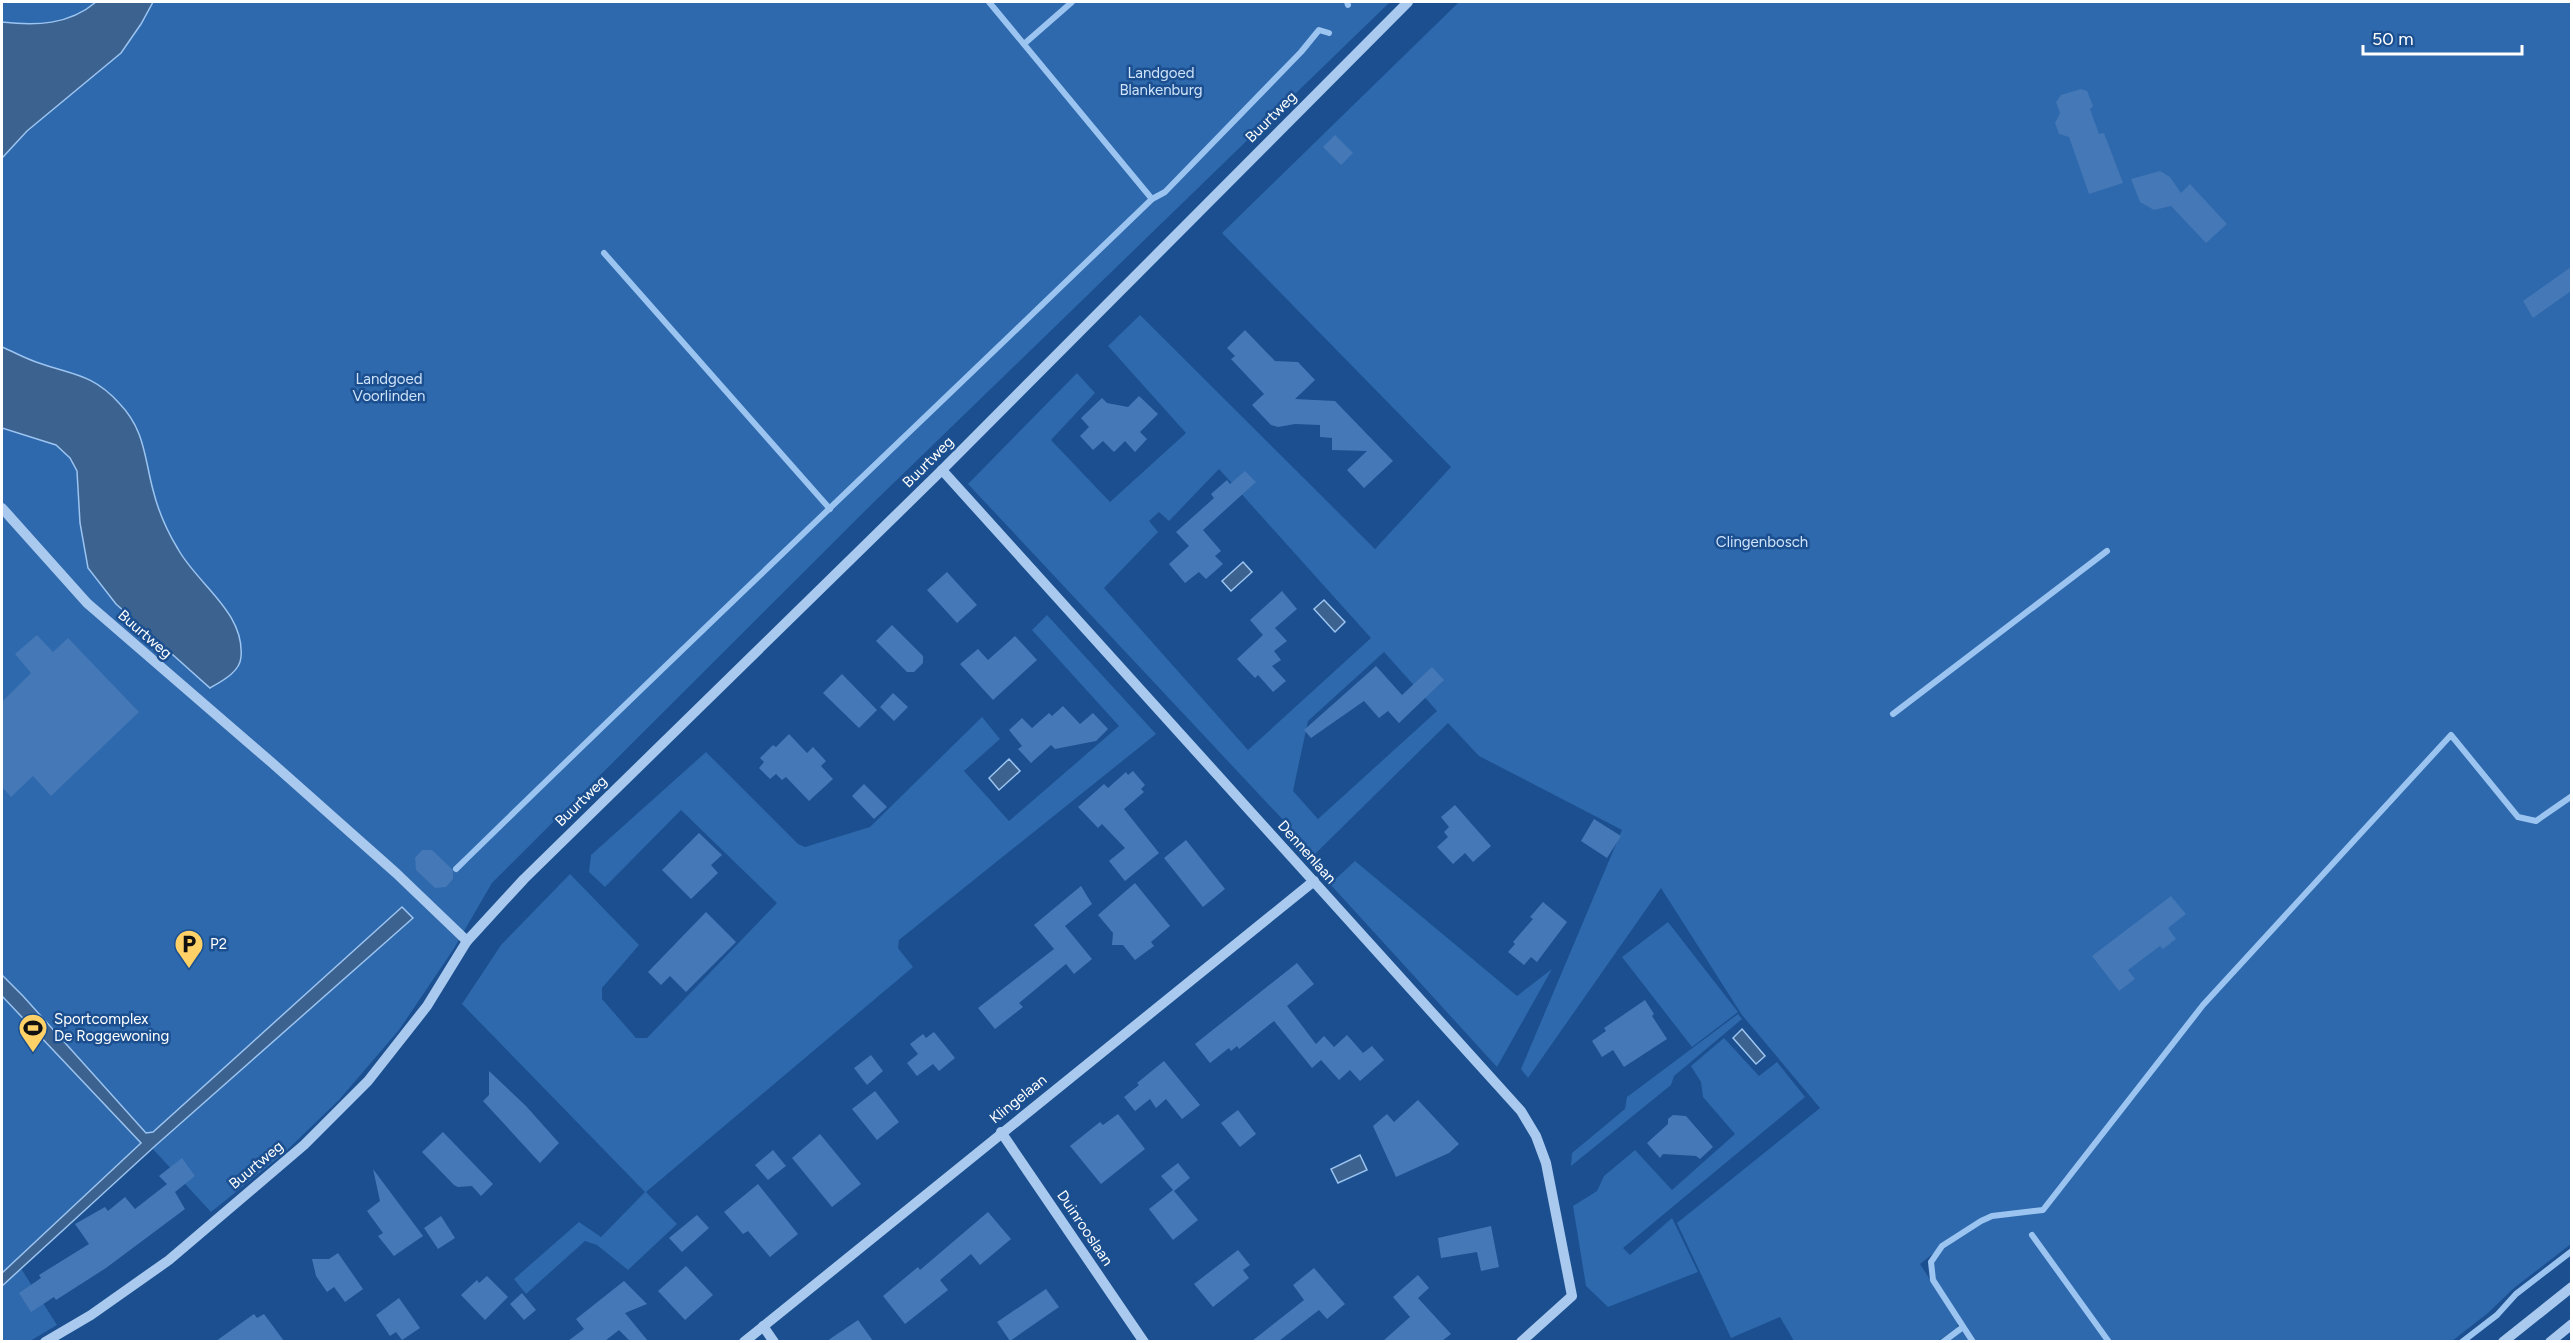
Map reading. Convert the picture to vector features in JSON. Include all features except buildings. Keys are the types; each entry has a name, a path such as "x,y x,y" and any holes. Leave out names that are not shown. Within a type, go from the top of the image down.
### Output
{"street":[{"name":"Buurtweg","path":"45,1341 91,1315 169,1260 304,1145 368,1081 427,1006 467,941 524,879 942,470 1408,2"},
{"name":"Dennenlaan","path":"942,470 1521,1112 1536,1136 1546,1163 1572,1296 1521,1341"},
{"name":"Buurtweg","path":"2,508 87,603 396,873 467,941"},
{"name":"Klingelaan","path":"744,1341 1314,881"},
{"name":"Duinrooslaan","path":"1001,1132 1144,1341"},
{"path":"2503,1341 2571,1287"},
{"path":"2550,1341 2571,1324"},
{"path":"763,1326 774,1341"}],"green space":[{"name":"Landgoed Voorlinden","path":"2,2 1390,2 873,503 492,883 453,950 399,1030 339,1100 284,1153 211,1212 128,1122 125,1124 141,1143 2,1273"},
{"name":"Clingenbosch","path":"1459,2 2571,2 2571,1244 2514,1288 2488,1313 2452,1341 1947,1341 1967,1327 1943,1298 1934,1282 1931,1264 1940,1248 1920,1264 1958,1323 1957,1328 1938,1341 1794,1341 1780,1317 1731,1338 1677,1223 1820,1108 1742,1015 1661,888 1528,1078 1521,1069 1622,830 1479,756 1448,723 1315,854 968,484 1077,373 1095,393 1051,440 1110,502 1186,433 1108,346 1140,315 1375,549 1451,467 1222,233","holes":["1219,469 1371,638 1248,750 1104,588 1158,532 1149,521 1159,512 1169,521","1384,652 1437,711 1318,819 1293,791 1308,721"]},
{"path":"1047,615 1156,734 899,940 898,948 913,967 646,1192 677,1224 628,1270 597,1245 585,1241 526,1294 514,1279 579,1222 601,1237 645,1192 462,1004 501,945 570,874 639,945 602,988 602,999 636,1038 647,1038 777,903 681,810 605,887 589,872 591,855 706,752 798,844 805,847 870,827 982,717 1000,739 964,771 1009,821 1119,726 1032,630"},
{"path":"1355,861 1517,996 1552,969 1497,1067 1330,884"},
{"path":"1668,922 1738,1012 1692,1047 1622,957"},
{"path":"1738,1014 1742,1019 1674,1076 1671,1085 1571,1166 1572,1153 1625,1109 1627,1097"},
{"path":"1724,1038 1759,1076 1777,1062 1805,1097 1623,1248 1630,1255 1672,1218 1698,1272 1608,1307 1586,1286 1573,1206 1597,1191 1604,1176 1635,1150 1672,1190 1735,1134 1703,1097 1701,1082 1691,1066"},
{"path":"20,1267 57,1325 30,1341 2,1342 2,1286"}],"shaded area":[{"path":"96,2 153,2 121,53 27,131 2,158 2,22 27,24 52,22 86,10"},
{"path":"2,347 91,381 109,393 128,413 139,433 155,498 170,535 186,562 218,599 236,626 240,641 240,662 234,672 225,679 210,688 116,604 88,568 80,523 77,471 70,458 56,445 2,428"},
{"path":"1243,562 1252,572 1231,591 1222,581"},
{"path":"1324,600 1345,622 1335,632 1314,609"},
{"path":"1009,759 1020,771 999,790 989,778"},
{"path":"402,907 413,918 155,1146 2,1286 2,1273 141,1143 2,996 2,975 146,1133 153,1132"},
{"path":"1742,1029 1765,1056 1756,1064 1733,1038"},
{"path":"1360,1155 1367,1170 1338,1183 1331,1169"}],"waterway":[{"path":"989,2 1152,199"},
{"path":"1024,44 1072,2"},
{"path":"456,869 1152,199 1165,192 1301,52 1319,30 1329,33"},
{"path":"604,253 830,509"},
{"path":"1893,714 2107,551"},
{"path":"1973,1342 1933,1280 1931,1262 1942,1246 1992,1216 2043,1210 2203,1005 2451,735 2518,817 2536,821 2572,796"},
{"path":"2032,1235 2109,1342"},
{"path":"2462,1342 2497,1315 2516,1294 2572,1251"},
{"path":"1943,1342 1963,1327"}],"place":[{"name":"P2","path":"189,970"},
{"name":"Sportcomplex De Roggewoning","path":"33,1054"}],"park label":[{"name":"Landgoed Blankenburg","path":"1161,82"}]}
